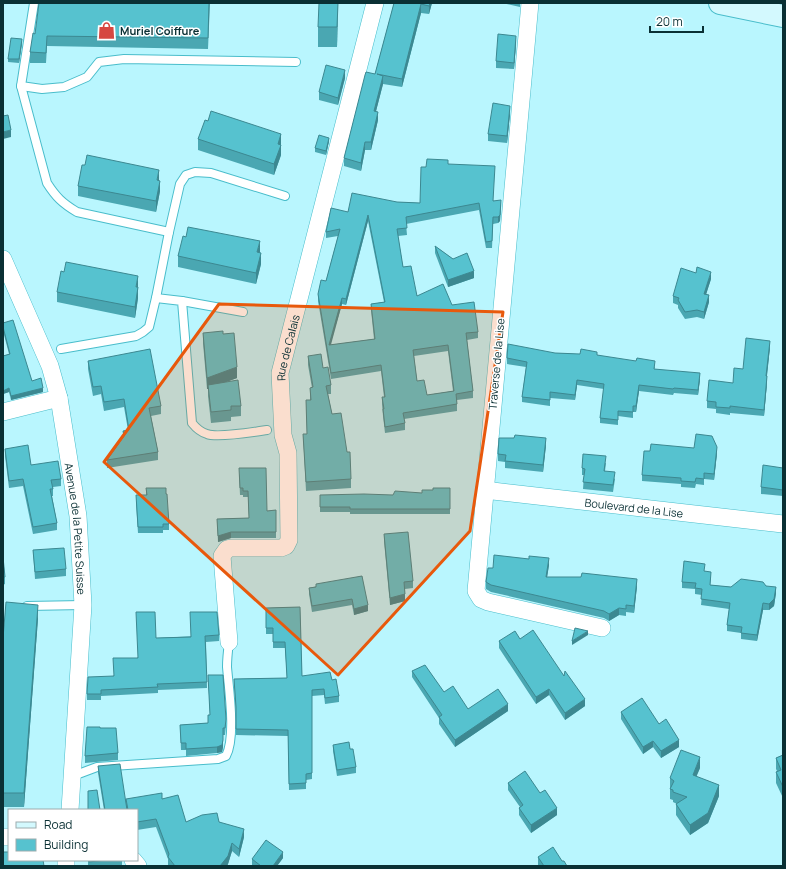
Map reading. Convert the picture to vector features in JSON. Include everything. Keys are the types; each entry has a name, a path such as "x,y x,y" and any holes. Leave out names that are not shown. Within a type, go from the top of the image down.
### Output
{"main road":[{"path":"720,3 783,16"}],"street":[{"name":"Rue de Calais","path":"229,642 222,556 227,549 231,548 281,548 286,546 289,540 288,453 283,435 280,373 375,3"},
{"name":"Traverse de la Lise","path":"530,3 484,490 476,591 481,599 602,628"},
{"name":"Avenue de la Petite Suisse","path":"3,259 50,366 59,398 78,516 83,605 70,809"},
{"path":"3,412 59,398"},
{"name":"Boulevard de la Lise","path":"484,490 783,524"}],"lane":[{"path":"34,3 21,86 47,183 55,196 77,212 169,232"},
{"path":"21,86 42,89 64,87 87,77 99,62 124,59 296,62"},
{"path":"62,349 136,336 144,332 149,327 180,184 186,175 195,172 211,173 285,196"},
{"path":"156,298 243,312"},
{"path":"182,301 192,423 198,430 208,435 267,430"},
{"path":"15,606 83,605"},
{"path":"73,776 97,767 218,759 226,756 230,749 231,710 227,664 229,642"}],"highlighted area":[{"path":"219,304 503,312 470,531 338,675 104,462"}],"building":[{"path":"39,3 209,3 208,38 47,36 46,53 30,52 33,33 35,34"},
{"path":"319,3 338,3 337,27 318,27"},
{"path":"394,3 430,3 429,6 421,4 402,79 377,74 383,76 374,111 378,112 371,142 365,142 361,163 344,158 365,75 366,72 375,74"},
{"path":"498,34 516,36 514,63 496,61"},
{"path":"11,38 22,39 19,59 8,59"},
{"path":"326,65 345,70 338,98 319,92"},
{"path":"493,103 510,106 507,136 488,134"},
{"path":"211,111 281,134 278,144 281,145 274,164 198,139 205,120 208,121"},
{"path":"8,115 11,130 3,132 3,116"},
{"path":"319,135 329,138 326,151 315,148"},
{"path":"87,155 159,170 157,180 160,181 156,201 78,186 82,165 85,165"},
{"path":"427,159 448,160 448,164 495,166 493,201 501,200 500,215 498,217 493,217 492,241 486,242 479,203 406,217 407,228 397,229 403,267 411,266 417,296 443,284 452,305 474,302 478,332 466,333 473,391 456,394 457,404 403,413 405,423 385,427 382,397 385,397 381,365 331,373 318,294 321,280 326,281 340,229 326,232 331,208 348,212 352,193 397,202 420,203 421,167 426,167","holes":["368,215 385,302 371,304 375,339 329,345 342,298 346,299","448,345 454,391 427,395 424,380 417,381 413,350"]},
{"path":"188,227 260,241 257,252 261,253 256,273 178,256 183,236 186,237"},
{"path":"435,246 453,259 467,253 474,271 448,280"},
{"path":"66,262 138,276 135,307 57,292 61,271 64,272"},
{"path":"697,267 711,272 704,294 709,295 704,312 697,310 685,312 678,300 679,298 673,296 681,268 696,273"},
{"path":"13,320 32,381 41,378 43,388 11,396 9,388 3,391 3,356 10,354 3,323"},
{"path":"223,331 223,334 234,333 237,367 207,378 203,333"},
{"path":"746,338 770,341 764,410 730,406 730,408 716,407 716,402 707,401 709,380 733,383 734,368 743,369"},
{"path":"508,344 555,353 580,354 581,349 597,352 597,355 636,361 637,358 655,361 654,369 700,373 698,390 639,385 636,406 633,406 633,412 618,411 618,420 600,418 604,384 577,380 575,395 550,392 550,400 522,397 527,362 507,358"},
{"path":"150,349 161,406 149,408 158,452 107,460 124,436 123,431 129,430 124,399 104,402 101,386 93,387 88,361"},
{"path":"321,354 323,368 328,367 331,385 326,386 332,414 341,413 347,452 350,452 351,479 306,482 303,434 307,434 306,400 311,400 310,388 313,387 308,356"},
{"path":"238,380 241,406 231,406 231,410 211,412 208,385"},
{"path":"696,434 712,436 717,447 714,474 704,473 704,479 696,478 695,482 681,481 681,478 642,475 644,451 650,451 651,444 694,448"},
{"path":"515,435 546,438 543,465 505,461 506,455 498,454 499,438 514,438"},
{"path":"28,445 31,465 58,461 61,479 51,480 53,489 50,489 57,523 33,527 23,479 9,481 5,449"},
{"path":"583,454 606,456 604,471 615,472 613,485 583,482 585,469 582,468"},
{"path":"763,465 783,468 783,490 761,487"},
{"path":"239,468 266,468 267,511 276,510 276,532 231,532 218,536 217,519 249,518 248,491 243,491 243,488 240,488"},
{"path":"146,488 166,488 169,524 163,524 163,527 138,527 136,495 147,495"},
{"path":"433,488 450,488 450,509 350,509 350,507 320,507 320,495 393,495 395,491 422,493 422,490 433,490"},
{"path":"408,532 413,581 404,582 405,594 390,598 384,534"},
{"path":"64,548 66,569 35,572 33,550"},
{"path":"494,555 529,559 529,556 549,558 546,577 581,577 582,573 637,579 634,606 626,605 626,609 619,608 609,614 604,611 491,585 486,582 488,568 493,568"},
{"path":"3,557 5,577 3,577"},
{"path":"684,561 705,564 704,571 711,572 710,585 731,587 741,579 763,582 766,586 776,587 774,599 769,604 763,603 757,635 741,633 742,627 727,625 730,603 701,599 702,589 695,588 696,583 682,582"},
{"path":"362,576 368,605 354,609 352,599 312,606 309,588 316,587 316,584"},
{"path":"6,602 38,605 24,793 3,793 3,638"},
{"path":"300,607 302,676 330,672 332,680 336,679 339,696 325,698 324,689 312,690 312,773 306,774 306,783 289,784 288,730 236,729 234,679 287,678 285,642 273,642 273,628 266,628 266,608"},
{"path":"136,612 155,612 156,638 191,637 190,612 217,612 219,635 205,636 207,682 157,684 158,687 101,690 101,694 87,694 88,677 114,676 113,658 138,658"},
{"path":"575,628 588,631 572,641"},
{"path":"533,630 564,676 565,671 585,699 565,713 549,689 536,697 499,641 515,631 520,639"},
{"path":"425,665 444,692 453,686 468,709 498,689 508,704 455,740 439,717 442,715 412,671"},
{"path":"208,675 223,675 226,719 225,728 223,728 222,745 217,747 186,749 186,743 181,743 180,725 208,723 208,715 210,715"},
{"path":"642,698 659,724 666,719 679,740 661,751 653,741 643,747 621,712"},
{"path":"87,727 116,728 118,753 85,756"},
{"path":"349,742 350,749 353,749 356,767 337,770 333,745"},
{"path":"681,750 700,757 693,775 719,785 708,813 690,825 676,804 687,797 673,792 673,790 670,789 674,781 670,778"},
{"path":"783,755 783,787 776,772 781,770 776,758"},
{"path":"120,764 127,809 105,809 98,766"},
{"path":"525,771 540,793 545,790 557,808 531,825 519,808 523,805 508,783"},
{"path":"97,790 100,809 88,809 88,791"},
{"path":"162,793 162,799 178,795 186,822 202,815 217,813 219,822 244,829 239,849 232,843 228,856 220,866 175,866 168,857 169,854 156,819 138,822 138,809 128,809 126,799"},
{"path":"266,840 283,852 273,866 261,866 252,859"},
{"path":"553,847 567,866 544,866 538,857"},
{"path":"3,852 8,852 8,861 43,861 44,866 3,866"}],"place":[{"name":"Muriel Coiffure","path":"107,30"}]}
